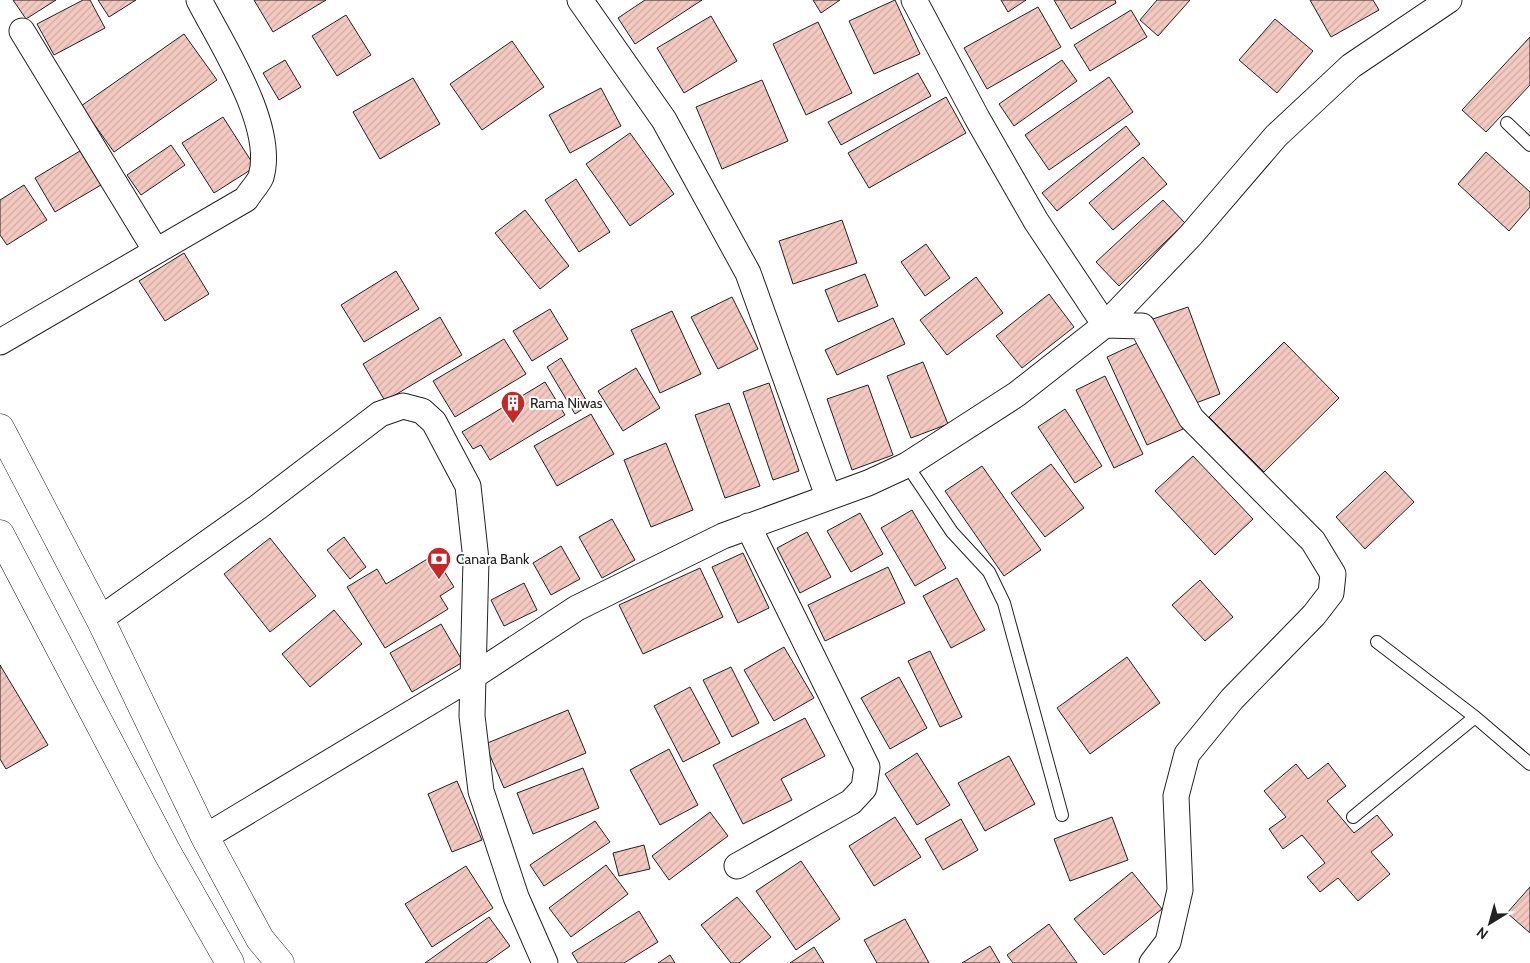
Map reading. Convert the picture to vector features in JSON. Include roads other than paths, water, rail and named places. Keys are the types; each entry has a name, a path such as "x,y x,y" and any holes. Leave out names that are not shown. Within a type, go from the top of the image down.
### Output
{"main road":[{"path":"0,428 100,619 205,837 260,939 280,963"},
{"path":"0,534 168,854 230,963"}],"street":[{"path":"0,342 246,199 260,178 265,152 250,96 199,0"},
{"path":"580,0 664,120 748,273 828,496"},
{"path":"914,0 977,118 1036,221 1106,325"},
{"path":"205,837 475,674 578,608 748,526 868,483 907,465 1017,394 1106,325 1190,235 1276,136 1351,66 1449,0"},
{"path":"22,31 156,251"},
{"path":"1106,325 1142,326 1191,418 1313,541 1334,574 1331,593 1314,615 1232,699 1187,754 1176,796 1180,890 1168,942 1152,963"},
{"path":"100,619 258,507 380,414 403,406 422,411 434,422 468,486 476,560 475,674 472,716 481,791 516,897 545,963"},
{"path":"737,866 851,802 864,788 867,767 748,526"}],"lane":[{"path":"1507,124 1530,145"},
{"path":"907,465 952,532 989,572 1004,603 1062,815"},
{"path":"1377,642 1475,718 1530,764"},
{"path":"1353,817 1475,718"}],"place":[{"name":"Rama Niwas","path":"513,424"},
{"name":"Canara Bank","path":"439,580"}]}
